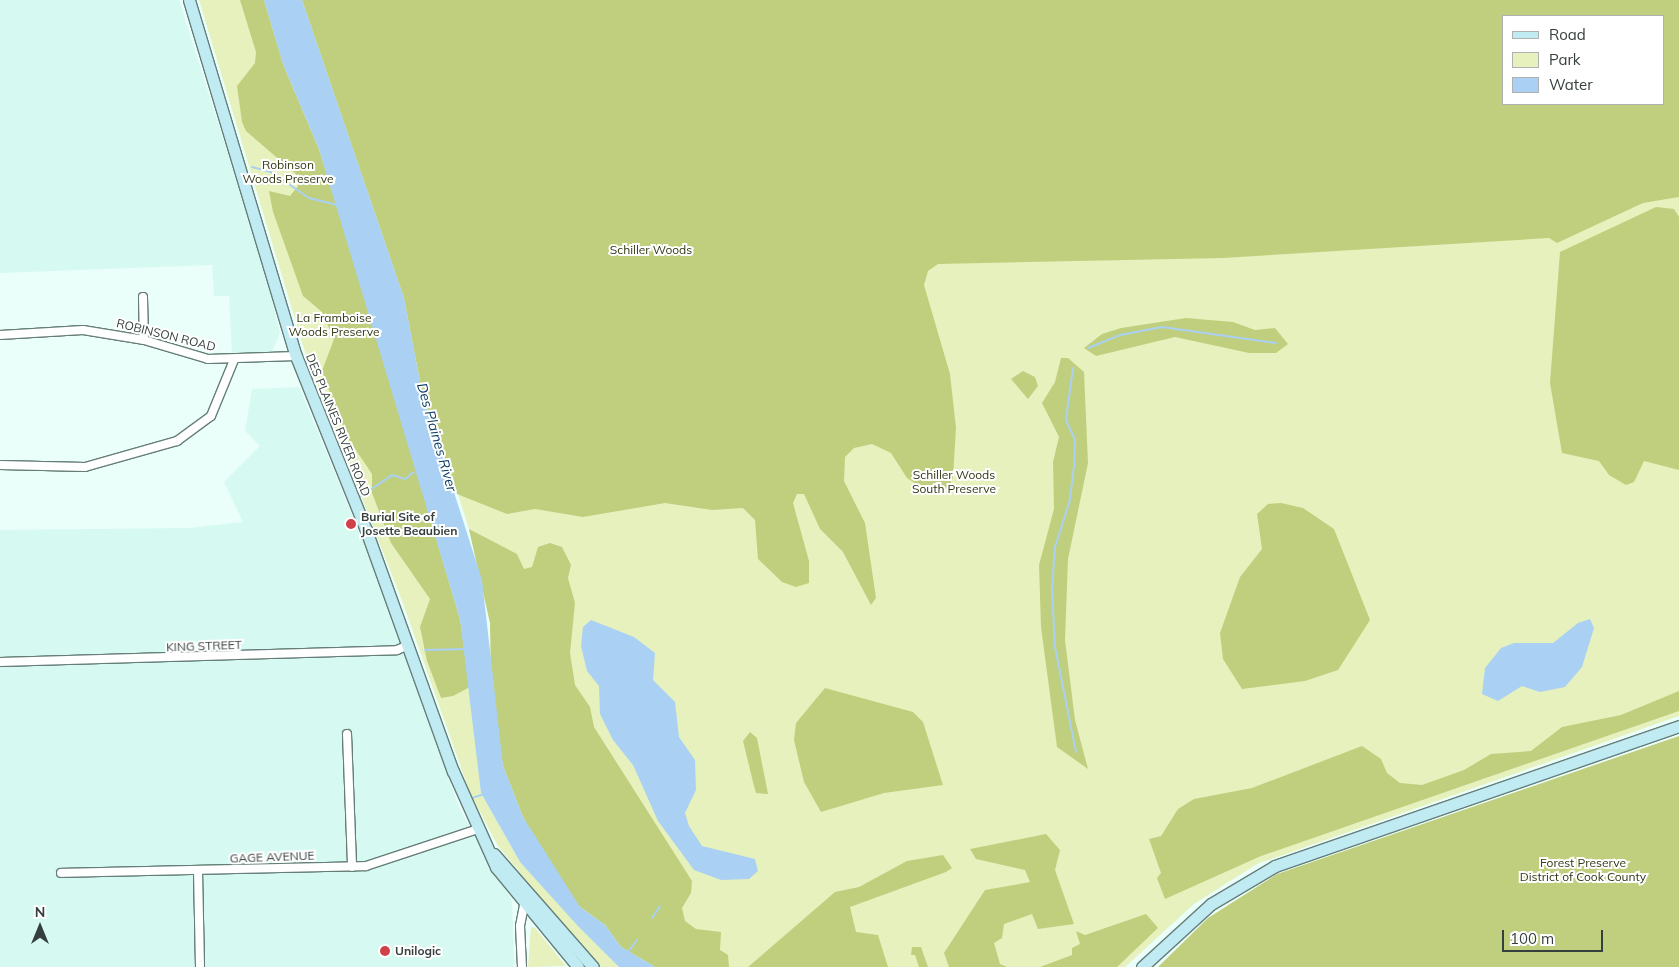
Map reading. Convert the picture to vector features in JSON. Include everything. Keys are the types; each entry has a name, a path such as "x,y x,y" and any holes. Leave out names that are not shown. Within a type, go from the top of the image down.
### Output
{"main road":[{"name":"DES PLAINES RIVER ROAD","path":"190,0 296,356 409,645 478,829 490,850 496,867 524,906 578,967"},
{"path":"1142,967 1183,929 1228,892 1275,866 1679,726"},
{"name":"DES PLAINES RIVER ROAD","path":"490,850 593,967"}],"street":[{"path":"143,297 144,340"},
{"name":"ROBINSON ROAD","path":"0,335 83,330 144,340 208,359 234,360 296,356"},
{"path":"0,465 85,467 177,441 211,416 234,360"},
{"name":"KING STREET","path":"0,662 397,650 409,645"},
{"path":"347,734 352,867"},
{"name":"GAGE AVENUE","path":"61,874 352,867 373,864 478,829"},
{"path":"198,871 200,967"},
{"path":"522,967 520,926 524,906"}],"shaded area":[{"path":"0,0 179,0 263,264 280,333 272,351 232,354 229,296 214,296 212,265 0,273"},
{"path":"299,387 367,551 459,807 512,901 514,967 0,967 0,530 189,528 243,522 224,482 260,446 245,431 252,389"}],"green space":[{"path":"199,0 264,0 467,656 481,793 520,862 619,967 598,967 498,846 470,793 404,606 305,352"},
{"name":"La Framboise Woods Preserve","path":"240,0 264,0 283,64 319,149 362,287 460,619 470,687 453,696 441,698 427,661 420,627 430,599 391,543 372,493 372,474 345,434 322,371 334,339 322,312 303,296 273,212 269,191 290,196 298,186 296,174 246,131 242,122 237,86 255,63 256,52"},
{"name":"Schiller Woods South Preserve","path":"302,0 1679,0 1679,716 1257,864 1194,904 1125,967 655,967 523,817 503,766 490,623 469,529"},
{"name":"Schiller Woods","path":"302,0 1679,0 1679,197 1643,203 1557,243 1549,238 1223,258 938,264 928,271 924,285 950,374 956,428 953,478 948,488 926,490 907,478 891,453 872,444 854,448 845,457 844,481 865,523 876,598 871,605 843,552 820,529 804,494 797,494 793,503 809,561 809,583 796,587 782,582 758,559 755,520 743,508 712,510 665,503 583,517 535,509 507,514 457,494 422,392 404,298"},
{"path":"1656,207 1674,209 1679,217 1679,470 1644,461 1634,482 1626,485 1609,475 1599,461 1562,453 1550,383 1560,252"},
{"path":"1186,318 1233,322 1255,330 1275,328 1288,344 1276,353 1249,353 1175,337 1096,356 1084,348 1102,334 1121,328"},
{"path":"1061,358 1068,358 1084,372 1088,463 1068,559 1065,640 1075,720 1088,769 1057,747 1041,627 1039,565 1054,509 1053,462 1059,437 1042,403 1055,382"},
{"path":"1023,371 1035,377 1038,386 1028,399 1011,379"},
{"path":"1281,503 1303,508 1334,529 1370,620 1338,670 1305,681 1242,689 1223,659 1220,633 1240,577 1262,549 1257,514 1268,504"},
{"path":"469,529 517,554 524,569 532,567 538,547 550,543 562,547 571,565 568,578 575,603 570,653 575,685 590,707 594,727 692,881 691,893 682,908 685,921 696,929 721,932 720,950 728,955 729,967 655,967 621,947 605,925 580,907 554,873 523,817 503,766 491,684 490,623"},
{"path":"825,688 913,712 923,722 943,785 884,793 821,812 804,782 794,740 796,723"},
{"path":"1679,691 1679,711 1261,856 1165,899 1157,878 1161,873 1149,839 1161,836 1178,809 1194,799 1252,788 1362,746 1381,759 1387,773 1400,783 1422,785 1464,770 1491,754 1531,751 1562,727 1621,715"},
{"path":"750,732 757,738 768,794 756,793 743,741"},
{"name":"Forest Preserve District of Cook County","path":"1679,736 1679,967 1158,967 1208,918 1277,874"},
{"path":"1046,834 1060,850 1055,870 1074,924 1038,929 1032,914 1004,924 1002,938 994,943 1000,964 1007,967 949,967 944,953 985,890 1030,882 1025,870 976,859 970,849"},
{"path":"943,855 952,868 946,872 850,907 856,932 878,935 888,967 748,967 835,892 859,887 907,861"},
{"path":"1146,914 1158,928 1117,967 1040,967 1072,955 1072,948 1080,944 1076,931 1085,935"},
{"path":"531,927 535,928 566,966 528,967"},
{"path":"912,947 921,947 928,967 919,967 915,955 911,955"}],"water":[{"path":"264,0 302,0 404,298 422,392 482,580 503,766 523,817 580,907 605,925 621,947 655,967 619,967 577,925 520,862 481,793 460,619 319,149 283,64"},
{"path":"1590,619 1594,628 1582,667 1565,687 1540,692 1522,686 1498,701 1482,694 1485,668 1501,648 1514,643 1553,643 1578,623"},
{"path":"591,620 634,637 655,653 653,680 675,702 679,737 695,760 696,790 685,813 689,826 702,846 755,859 758,871 749,879 721,880 694,870 658,821 633,765 613,740 600,714 599,686 587,671 581,646 583,627"}],"waterway":[{"path":"252,167 271,172 309,198 337,205"},
{"path":"1088,348 1120,335 1162,327 1276,343"},
{"path":"1073,368 1066,420 1075,440 1074,466 1070,500 1055,547 1052,590 1055,647 1076,752"},
{"path":"361,496 392,475 405,479 414,472"},
{"path":"425,650 467,649"},
{"path":"472,798 484,794"},
{"path":"652,918 660,906"},
{"path":"628,952 637,940"}],"place":[{"name":"Burial Site of Josette Beaubien","path":"351,524"},
{"name":"Unilogic","path":"385,951"}],"park label":[{"name":"Robinson Woods Preserve","path":"288,172"}],"water label":[{"name":"Des Plaines River","path":"437,437"}]}
